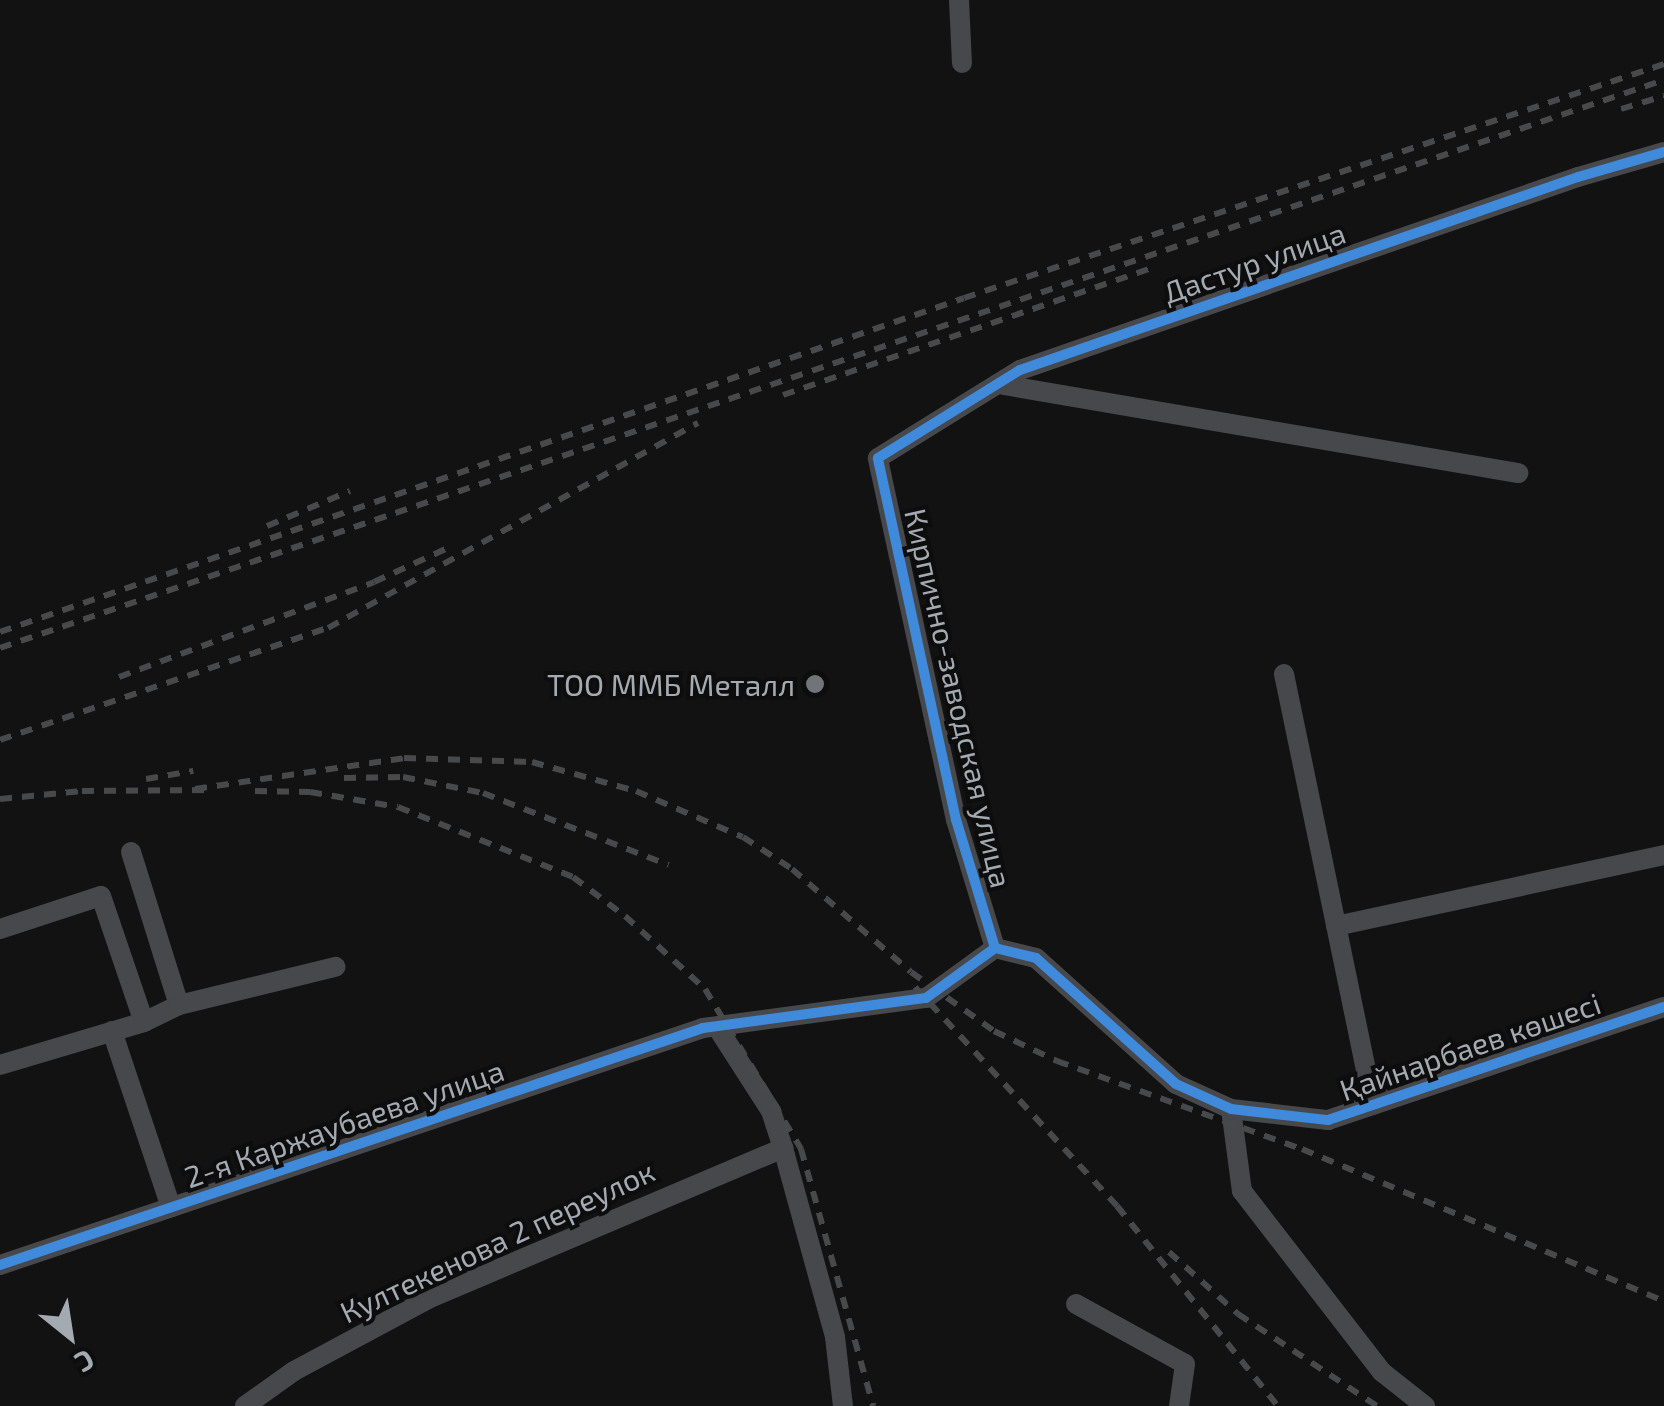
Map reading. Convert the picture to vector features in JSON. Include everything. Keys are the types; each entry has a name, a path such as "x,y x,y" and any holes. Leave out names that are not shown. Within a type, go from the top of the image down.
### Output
{"street":[{"path":"959,0 962,63"},
{"name":"Дастур улица","path":"878,458 1039,363 1578,177 1664,152"},
{"path":"998,384 1518,472"},
{"name":"Кирпично-заводская улица","path":"878,458 956,820 995,948"},
{"path":"1284,674 1373,1105"},
{"path":"131,852 179,1005"},
{"path":"1336,926 1664,855"},
{"path":"0,929 101,896 144,1022"},
{"path":"843,1406 835,1337 770,1111 710,1028 926,998 995,948"},
{"name":"Қайнарбаев көшесі","path":"995,948 1036,958 1176,1084 1231,1109 1328,1120 1664,1007"},
{"path":"0,1066 144,1022 179,1005 335,967"},
{"name":"2-я Каржаубаева улица","path":"0,1265 710,1028"},
{"path":"112,1031 171,1208"},
{"path":"1231,1109 1242,1191 1382,1372 1425,1406"},
{"name":"Култекенова 2 переулок","path":"245,1406 294,1370 430,1298 783,1148"},
{"path":"1076,1304 1185,1364 1178,1406"}],"railway":[{"path":"0,632 964,298 1664,64"},
{"path":"0,648 1664,80"},
{"path":"1621,109 1664,96"},
{"path":"783,395 1152,268"},
{"path":"0,740 328,628 698,423"},
{"path":"267,526 350,491"},
{"path":"119,677 374,582 452,546"},
{"path":"195,789 404,758 532,762 636,791 743,837 792,869 911,972 994,1031 1057,1061 1302,1149 1664,1301"},
{"path":"146,779 193,771"},
{"path":"344,778 403,777 483,793 669,865"},
{"path":"0,799 82,791 210,790"},
{"path":"255,791 310,792 398,807 573,877 625,916 705,989 801,1149 873,1406"},
{"path":"915,987 1117,1206 1278,1406"},
{"path":"1169,1252 1238,1314 1377,1406"}],"cycle path":[{"path":"995,948 956,820 878,458 1020,370 1578,177 1664,152"},
{"path":"0,1265 703,1028 926,998 995,948 1036,958 1176,1084 1231,1109 1328,1120 1664,1007"}],"place":[{"name":"ТОО ММБ Металл","path":"815,684"}]}
